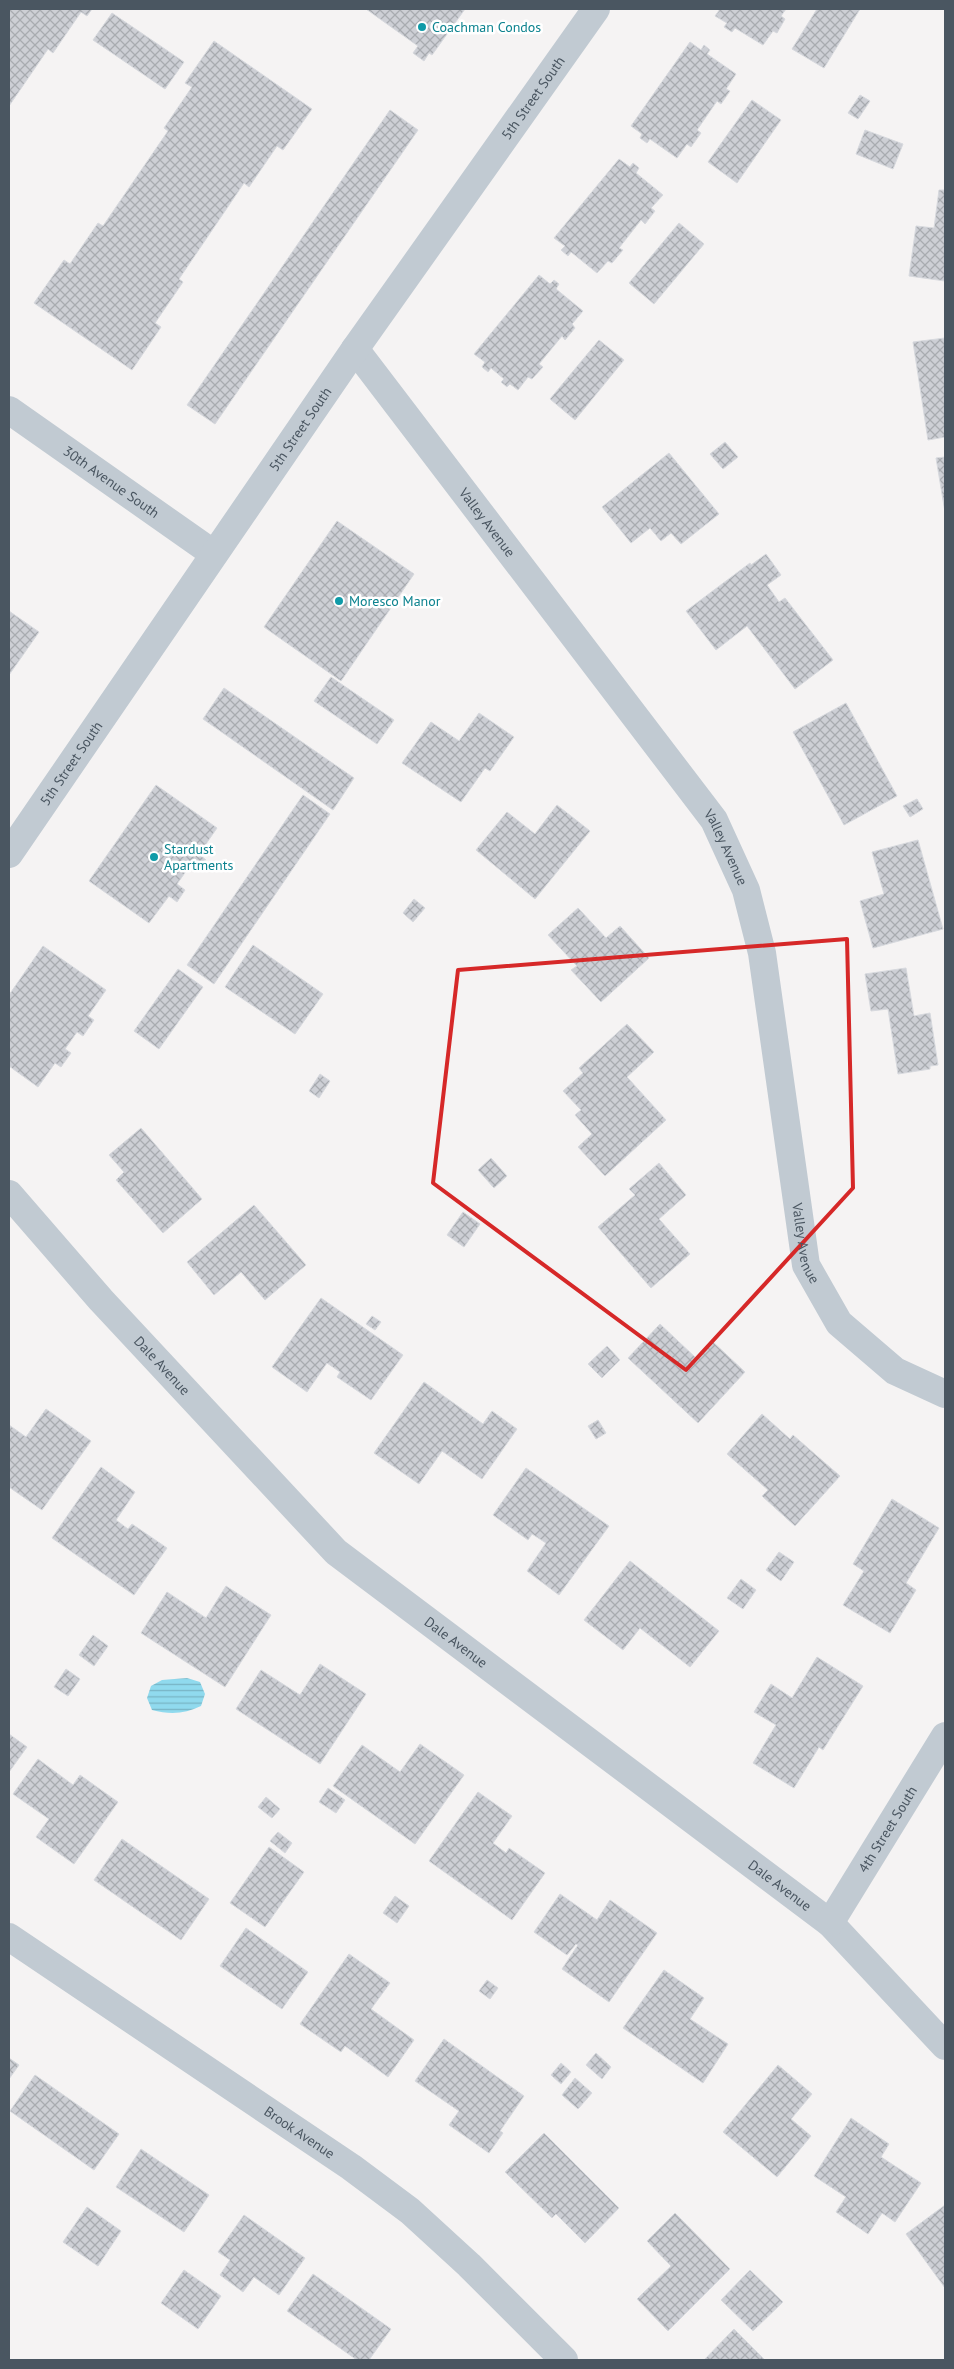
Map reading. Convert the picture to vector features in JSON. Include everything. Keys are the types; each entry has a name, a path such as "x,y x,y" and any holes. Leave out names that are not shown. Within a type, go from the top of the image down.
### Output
{"street":[{"name":"5th Street South","path":"9,854 355,350 596,9"},
{"name":"Valley Avenue","path":"355,350 714,820 746,890 762,953 806,1265 839,1323 895,1371 945,1394"},
{"name":"30th Avenue South","path":"9,410 214,554"},
{"name":"Dale Avenue","path":"9,1194 101,1300 336,1552 830,1924 945,2046"},
{"name":"4th Street South","path":"830,1924 945,1736"},
{"name":"Brook Avenue","path":"9,1937 351,2167 410,2211 469,2265 564,2360"}],"highlighted area":[{"path":"847,939 853,1188 686,1370 433,1183 458,970"}],"water":[{"path":"187,1678 200,1682 205,1694 201,1706 177,1713 152,1710 147,1698 151,1686 162,1680"}],"building":[{"path":"9,9 92,9 87,16 81,12 53,53 48,49 9,106"},
{"name":"Coachman Condos","path":"366,9 465,9 432,55 429,53 424,61 413,53 418,46"},
{"path":"720,9 786,9 781,16 785,19 777,33 773,31 763,45 735,28 732,32 724,27 727,23 715,16"},
{"path":"817,9 860,9 824,68 792,49"},
{"path":"112,13 184,62 165,89 93,40"},
{"path":"214,41 312,109 283,150 277,146 249,187 244,183 179,279 183,282 155,323 161,327 132,370 34,303 64,260 70,264 98,223 103,226 168,131 164,128 192,87 185,83"},
{"path":"690,42 701,50 704,45 710,50 707,54 736,74 726,89 730,91 721,104 717,101 697,130 701,133 691,147 687,144 677,158 650,139 647,143 640,138 642,134 631,126"},
{"path":"860,95 870,101 858,119 848,113"},
{"path":"752,100 781,120 737,183 708,162"},
{"path":"390,110 418,130 215,424 187,405"},
{"path":"865,130 903,144 893,169 856,154"},
{"path":"619,159 630,167 633,163 639,168 636,173 663,195 651,208 655,211 645,224 641,220 619,248 623,250 612,263 608,261 597,273 571,252 568,256 561,250 565,246 554,238"},
{"path":"939,190 945,190 945,281 909,276 916,226 934,228"},
{"path":"679,223 704,244 654,304 629,283"},
{"path":"539,275 550,284 554,280 559,284 556,289 583,311 572,324 575,328 565,340 562,336 539,364 543,367 532,379 528,377 518,390 510,384 507,387 501,382 504,379 491,368 488,372 482,367 485,362 474,354"},
{"path":"945,338 945,437 928,440 913,342"},
{"path":"599,340 624,360 575,420 550,399"},
{"path":"725,442 738,457 723,469 710,454"},
{"path":"669,453 719,514 681,544 671,533 661,541 650,528 631,543 602,507"},
{"path":"945,457 945,512 936,458"},
{"name":"Moresco Manor","path":"337,521 414,574 341,681 264,627"},
{"path":"766,554 781,575 767,585 779,602 785,598 833,660 795,689 747,626 716,650 686,611 750,563 751,565"},
{"path":"9,611 39,632 9,675"},
{"path":"331,677 394,720 377,744 314,701"},
{"path":"224,688 354,778 333,810 203,719"},
{"path":"846,703 897,796 844,825 793,732"},
{"path":"479,713 514,737 490,771 485,768 461,802 402,763 431,722 459,741"},
{"name":"Stardust Apartments","path":"156,785 217,828 199,854 206,860 199,870 191,864 177,884 185,890 177,902 169,896 149,923 89,881"},
{"path":"303,795 330,814 214,984 187,965"},
{"path":"917,799 923,809 910,817 903,806"},
{"path":"557,805 590,831 535,899 476,850 507,812 535,834"},
{"path":"918,840 943,929 873,948 860,901 884,894 872,852"},
{"path":"414,899 425,908 413,922 403,913"},
{"path":"578,908 606,938 620,926 649,958 601,1002 571,970 577,966 548,935"},
{"path":"253,945 323,994 295,1034 225,987"},
{"path":"43,946 106,990 88,1016 94,1020 83,1036 77,1032 65,1049 71,1053 61,1067 55,1063 38,1087 9,1066 9,995"},
{"path":"906,968 914,1016 930,1013 938,1065 930,1066 930,1069 898,1074 888,1009 871,1011 865,974"},
{"path":"178,969 203,987 159,1049 134,1031"},
{"path":"627,1024 654,1052 627,1077 666,1120 605,1176 578,1147 592,1134 575,1115 581,1110 563,1091 583,1073 579,1068"},
{"path":"320,1074 330,1081 319,1098 309,1091"},
{"path":"141,1128 202,1199 163,1233 116,1180 124,1172 109,1155"},
{"path":"491,1158 507,1176 494,1188 478,1170"},
{"path":"659,1163 686,1195 659,1219 690,1254 651,1288 598,1227 635,1195 629,1189"},
{"path":"254,1205 306,1265 265,1300 241,1272 214,1295 187,1262"},
{"path":"463,1212 480,1224 464,1247 447,1235"},
{"path":"321,1298 403,1355 371,1400 337,1377 340,1372 327,1363 307,1392 272,1367"},
{"path":"372,1316 381,1322 375,1330 366,1324"},
{"path":"660,1324 696,1358 712,1341 745,1372 698,1423 628,1358"},
{"path":"607,1346 620,1360 602,1378 588,1364"},
{"path":"424,1382 483,1424 492,1411 517,1429 482,1479 442,1451 419,1484 374,1453"},
{"path":"46,1409 91,1441 42,1510 9,1487 9,1425 26,1437"},
{"path":"762,1414 790,1439 793,1435 840,1476 795,1526 762,1496 768,1490 727,1454"},
{"path":"598,1420 606,1433 596,1439 588,1426"},
{"path":"101,1467 135,1492 116,1520 128,1529 132,1524 167,1548 134,1595 52,1538"},
{"path":"526,1468 609,1526 559,1595 527,1571 546,1543 532,1534 528,1540 493,1515"},
{"path":"892,1499 939,1528 906,1583 916,1590 890,1633 843,1605 864,1571 853,1564"},
{"path":"779,1552 794,1562 781,1581 766,1570"},
{"path":"630,1561 719,1631 690,1667 640,1628 623,1650 584,1620"},
{"path":"741,1579 756,1590 743,1609 727,1598"},
{"path":"226,1586 271,1615 225,1687 141,1633 167,1592 206,1618"},
{"path":"93,1635 108,1646 94,1666 79,1655"},
{"path":"817,1657 863,1686 823,1750 819,1747 794,1788 753,1763 776,1725 754,1712 771,1684 792,1698"},
{"path":"320,1664 366,1694 320,1764 236,1709 261,1670 300,1695"},
{"path":"66,1669 80,1679 68,1696 54,1687"},
{"path":"9,1734 27,1747 9,1772"},
{"path":"420,1744 464,1775 415,1844 333,1786 362,1745 400,1772"},
{"path":"38,1759 73,1785 80,1775 118,1802 74,1864 36,1837 49,1819 13,1794"},
{"path":"328,1788 345,1800 336,1813 319,1802"},
{"path":"478,1792 512,1816 493,1843 506,1853 509,1848 545,1873 512,1920 429,1861"},
{"path":"266,1797 280,1809 272,1818 258,1807"},
{"path":"278,1832 292,1843 285,1853 270,1841"},
{"path":"122,1839 209,1899 181,1940 94,1880"},
{"path":"269,1847 304,1872 265,1927 230,1903"},
{"path":"560,1894 597,1920 610,1900 657,1933 609,2002 562,1969 578,1945 576,1944 567,1955 534,1932"},
{"path":"395,1896 409,1906 397,1923 383,1913"},
{"path":"246,1928 308,1972 282,2009 220,1966"},
{"path":"349,1954 390,1983 371,2009 414,2040 388,2077 345,2046 341,2052 300,2024"},
{"path":"664,1970 704,1998 690,2019 728,2044 703,2083 623,2028"},
{"path":"487,1980 498,1988 490,1999 479,1991"},
{"path":"444,2039 524,2096 500,2131 503,2133 489,2153 449,2125 459,2111 415,2081"},
{"path":"596,2053 611,2067 602,2079 586,2065"},
{"path":"9,2058 19,2065 9,2079"},
{"path":"561,2063 571,2072 561,2084 551,2075"},
{"path":"778,2065 812,2094 791,2119 811,2136 777,2177 723,2132"},
{"path":"35,2075 119,2134 94,2170 10,2111"},
{"path":"575,2078 592,2093 578,2109 562,2095"},
{"path":"851,2118 889,2144 881,2157 921,2183 895,2222 882,2213 868,2234 836,2212 846,2197 814,2176"},
{"path":"544,2133 619,2208 585,2243 556,2214 552,2218 505,2172"},
{"path":"141,2149 209,2195 184,2232 116,2187"},
{"path":"945,2205 945,2288 906,2234"},
{"path":"87,2207 121,2231 98,2266 63,2242"},
{"path":"675,2213 730,2269 668,2331 637,2299 671,2266 647,2241"},
{"path":"244,2215 305,2258 279,2295 254,2277 243,2292 220,2275 230,2260 218,2252"},
{"path":"184,2270 221,2296 198,2329 161,2303"},
{"path":"750,2270 783,2302 753,2331 721,2300"},
{"path":"313,2274 391,2329 369,2360 357,2360 287,2311"},
{"path":"734,2329 765,2360 704,2360"}],"place":[{"name":"Coachman Condos","path":"422,27"},
{"name":"Moresco Manor","path":"339,601"},
{"name":"Stardust Apartments","path":"154,857"}]}
